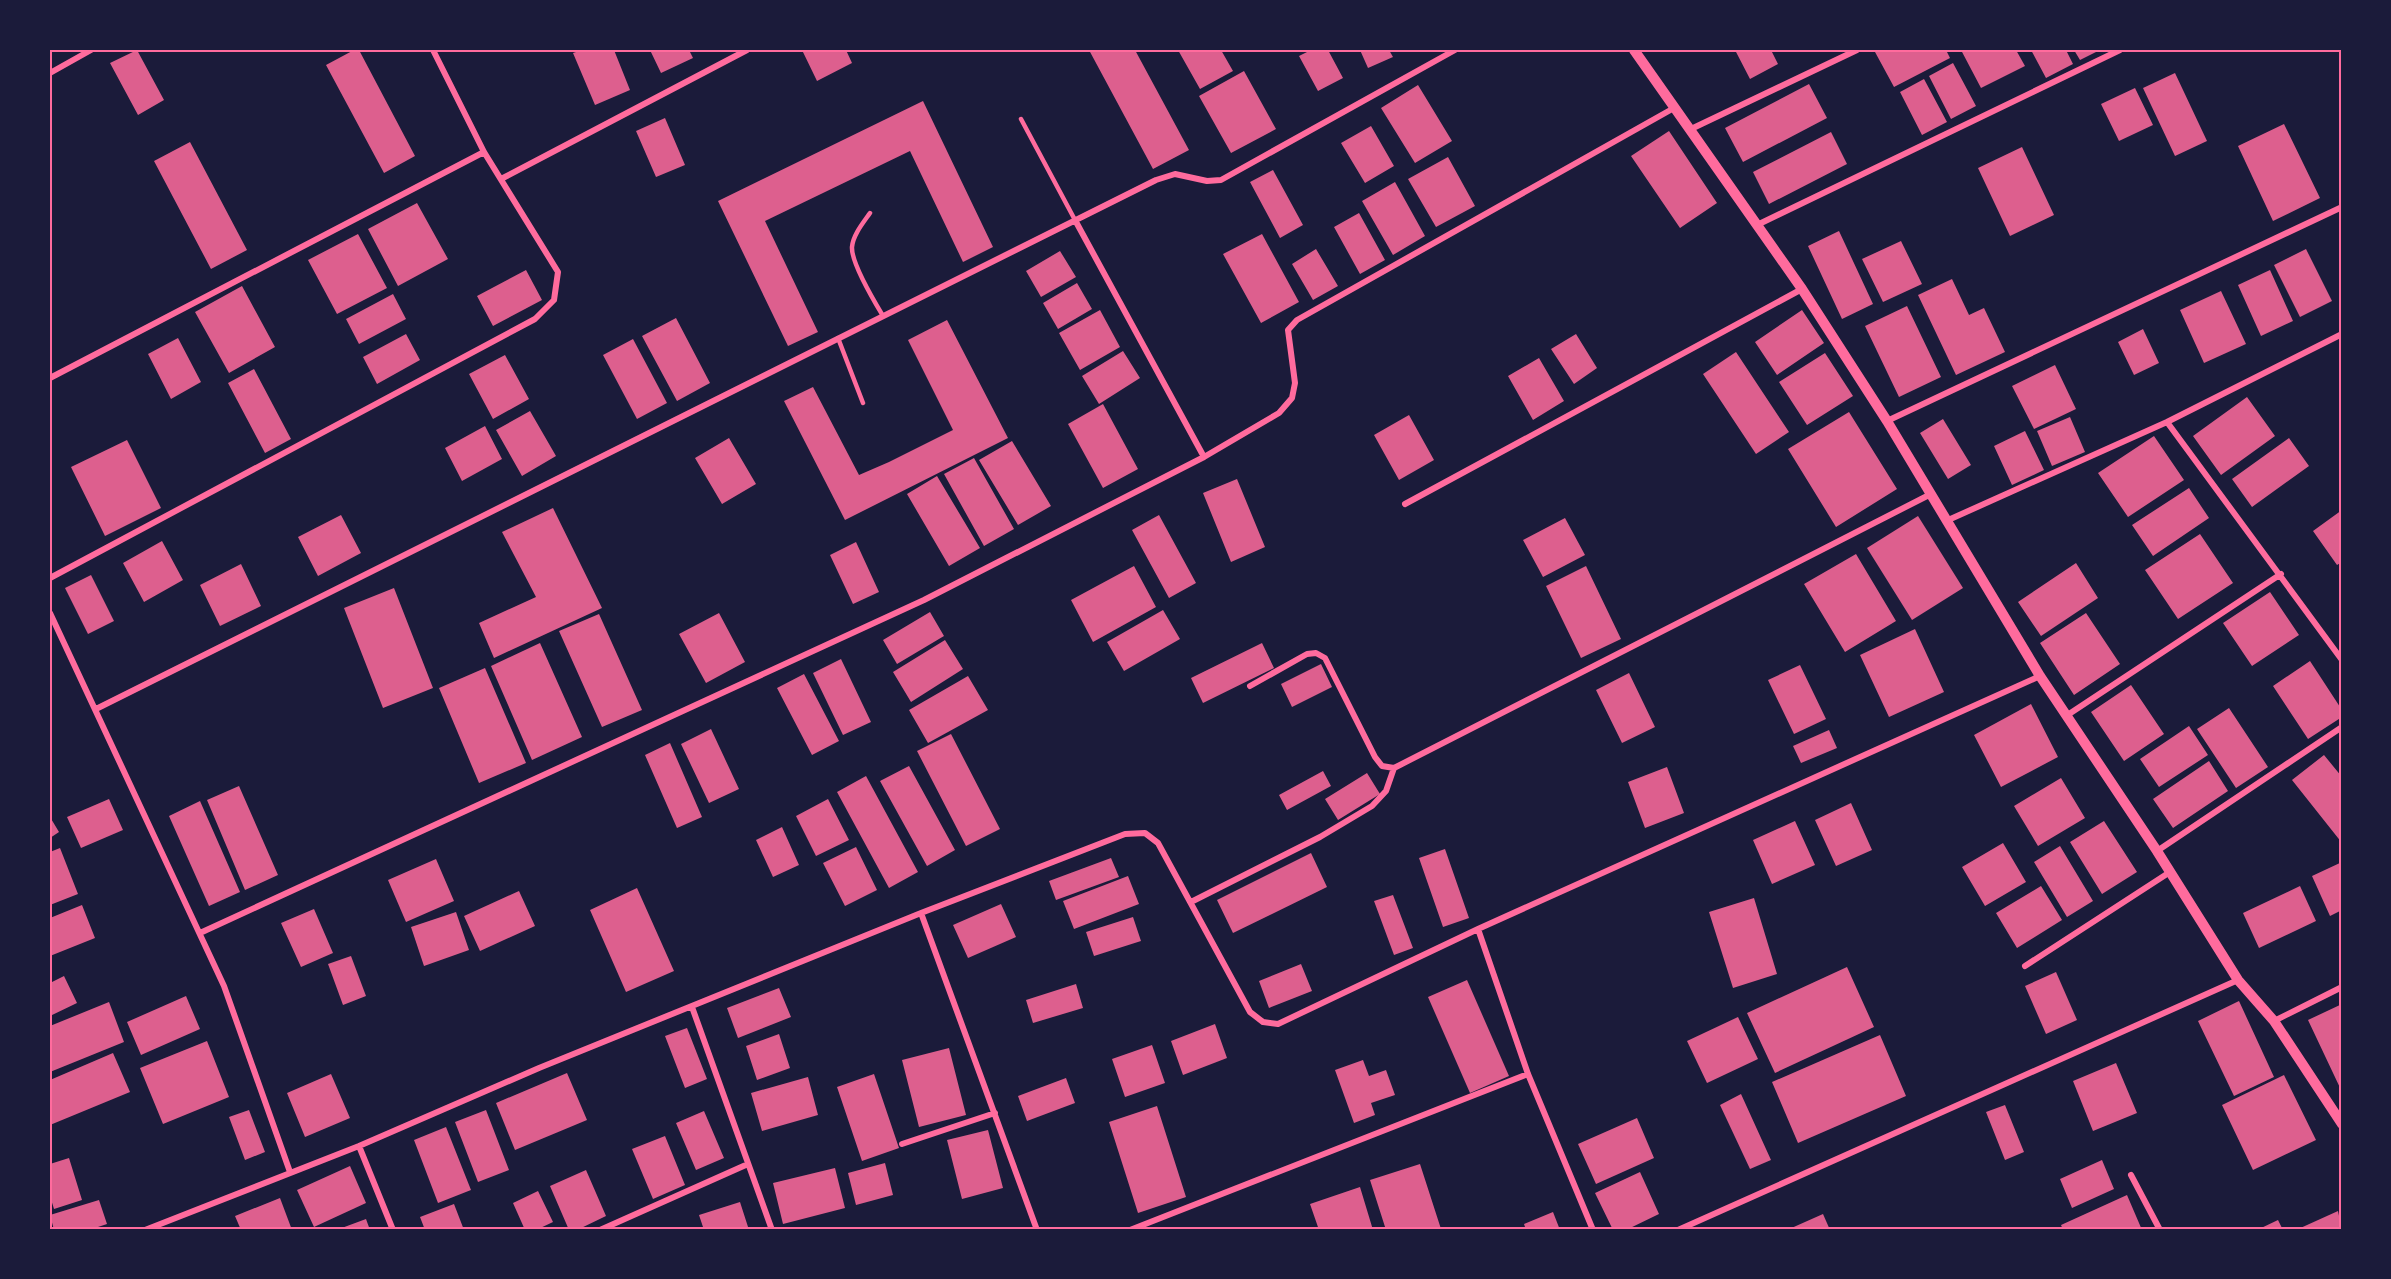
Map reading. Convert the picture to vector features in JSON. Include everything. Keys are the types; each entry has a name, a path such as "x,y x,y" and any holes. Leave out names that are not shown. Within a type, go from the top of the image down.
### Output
{"street":[{"path":"50,73 91,50"},
{"path":"50,578 535,319 554,300 558,272 484,152 433,50"},
{"path":"501,178 747,50"},
{"path":"96,709 1156,180 1175,174 1207,181 1221,180 1455,50"},
{"path":"1634,50 1802,289 1887,421 2040,676 2157,851 2238,980 2274,1021 2340,1118"},
{"path":"1691,129 1857,50"},
{"path":"1756,225 2120,50"},
{"path":"200,933 924,600 1204,457 1279,412 1292,398 1295,383 1288,330 1298,320 1674,108"},
{"path":"50,378 484,152"},
{"path":"1887,421 2342,207"},
{"path":"1076,219 1204,457"},
{"path":"1405,504 1802,289"},
{"path":"1946,521 2167,422 2342,334"},
{"path":"2167,422 2281,574 2342,660"},
{"path":"1250,686 1307,654 1316,654 1325,658 1375,757 1382,766 1394,768 1931,494"},
{"path":"2066,716 2281,574"},
{"path":"50,614 225,986 290,1173"},
{"path":"146,1230 359,1146 539,1068 921,913 1125,834 1145,833 1158,843 1255,1018 1278,1024 1478,929 2040,676"},
{"path":"2157,851 2342,727"},
{"path":"1191,902 1320,837 1372,806 1386,791 1394,768"},
{"path":"2025,966 2170,872"},
{"path":"921,913 1037,1230"},
{"path":"1478,929 1528,1074 1593,1230"},
{"path":"1678,1230 2238,980"},
{"path":"2274,1021 2342,987"},
{"path":"692,1007 772,1230"},
{"path":"1130,1230 1528,1074"},
{"path":"902,1144 995,1113"},
{"path":"359,1146 393,1230"},
{"path":"600,1230 748,1164"},
{"path":"2131,1175 2160,1230"}],"lane":[{"path":"1021,118 1076,219"},
{"path":"870,213 859,229 852,247 856,264 883,316"},
{"path":"838,338 863,403"}],"building":[{"path":"137,50 164,100 138,115 110,63"},
{"path":"354,50 359,50 415,156 384,173 326,65"},
{"path":"582,50 614,50 630,90 595,105 573,53"},
{"path":"650,50 689,50 693,58 661,73"},
{"path":"802,50 846,50 852,63 817,81"},
{"path":"1089,50 1135,50 1189,150 1153,169"},
{"path":"1178,50 1221,50 1233,71 1200,89"},
{"path":"1311,50 1328,50 1343,78 1318,91 1299,56"},
{"path":"1360,50 1389,50 1393,57 1368,68"},
{"path":"1735,50 1771,50 1778,64 1750,79"},
{"path":"1881,50 1946,50 1950,58 1894,87 1875,52"},
{"path":"1961,50 2016,50 2025,66 1981,88"},
{"path":"2031,50 2066,50 2073,64 2046,78"},
{"path":"2074,50 2100,50 2080,60"},
{"path":"1953,63 1976,106 1951,119 1929,76"},
{"path":"1244,71 1276,129 1231,153 1199,96"},
{"path":"2175,73 2207,141 2175,156 2143,88"},
{"path":"1924,79 1947,122 1922,135 1900,92"},
{"path":"1809,84 1827,118 1743,162 1725,128"},
{"path":"1418,85 1452,141 1415,163 1381,108"},
{"path":"2135,88 2153,125 2119,141 2101,104"},
{"path":"923,101 993,247 963,262 910,151 765,221 818,332 788,346 718,201"},
{"path":"665,118 685,165 656,177 636,131"},
{"path":"2284,124 2320,198 2273,221 2238,146"},
{"path":"1371,126 1394,166 1365,183 1341,143"},
{"path":"1669,131 1717,203 1680,228 1631,156"},
{"path":"1831,132 1847,164 1769,204 1753,172"},
{"path":"190,142 247,250 211,269 154,161"},
{"path":"2022,147 2054,215 2010,236 1978,168"},
{"path":"1448,157 1475,206 1436,227 1408,179"},
{"path":"1273,170 1303,225 1280,238 1250,182"},
{"path":"1395,182 1425,236 1393,255 1362,201"},
{"path":"417,203 448,259 398,286 368,229"},
{"path":"1359,213 1385,260 1360,274 1334,227"},
{"path":"1839,231 1873,304 1842,319 1808,246"},
{"path":"358,234 387,288 337,314 308,260"},
{"path":"1262,234 1299,302 1261,323 1223,254"},
{"path":"1901,241 1922,284 1883,302 1862,259"},
{"path":"1316,249 1338,286 1313,300 1292,264"},
{"path":"2306,249 2332,301 2300,317 2274,265"},
{"path":"1060,251 1076,277 1041,297 1026,271"},
{"path":"526,270 542,300 493,326 477,296"},
{"path":"2270,270 2293,321 2261,336 2238,285"},
{"path":"1952,279 1969,315 1984,308 2005,352 1956,375 1918,295"},
{"path":"1077,283 1092,309 1058,329 1043,303"},
{"path":"242,286 275,347 229,373 195,312"},
{"path":"2221,291 2246,344 2204,363 2180,310"},
{"path":"393,294 406,319 359,344 346,319"},
{"path":"1907,306 1941,377 1899,397 1865,326"},
{"path":"1100,310 1120,347 1080,370 1059,333"},
{"path":"1802,310 1824,343 1777,375 1755,342"},
{"path":"676,318 710,383 677,401 642,336"},
{"path":"947,320 1008,438 845,520 784,401 813,387 859,475 889,462 953,430 908,340"},
{"path":"2143,329 2159,363 2134,375 2118,342"},
{"path":"406,334 420,360 377,384 363,357"},
{"path":"1576,334 1597,368 1574,384 1551,349"},
{"path":"178,338 201,382 171,399 148,354"},
{"path":"633,339 667,403 637,419 603,355"},
{"path":"1123,351 1140,378 1099,404 1082,376"},
{"path":"1736,352 1789,432 1756,454 1703,374"},
{"path":"1825,353 1853,396 1807,425 1779,382"},
{"path":"505,355 529,399 493,419 469,374"},
{"path":"1539,358 1564,401 1533,420 1508,376"},
{"path":"2055,365 2076,409 2034,429 2012,386"},
{"path":"254,369 291,439 265,453 228,383"},
{"path":"2247,397 2275,436 2221,475 2193,436"},
{"path":"1103,404 1138,469 1103,488 1068,424"},
{"path":"530,411 556,456 522,476 496,430"},
{"path":"1849,412 1897,489 1836,527 1788,449"},
{"path":"1409,415 1434,460 1399,480 1374,435"},
{"path":"2070,417 2085,452 2052,466 2037,431"},
{"path":"1943,419 1971,465 1948,479 1920,433"},
{"path":"485,426 502,459 462,481 445,448"},
{"path":"2025,431 2044,470 2012,485 1994,446"},
{"path":"2154,436 2184,480 2128,517 2098,473"},
{"path":"729,438 756,484 722,504 695,458"},
{"path":"2289,438 2309,466 2252,507 2232,479"},
{"path":"127,440 161,508 105,536 71,467"},
{"path":"1012,441 1051,506 1018,525 979,460"},
{"path":"974,458 1014,529 984,546 944,474"},
{"path":"937,476 980,548 949,566 907,494"},
{"path":"1237,479 1265,547 1231,562 1203,493"},
{"path":"2189,488 2209,518 2153,556 2132,525"},
{"path":"553,508 602,608 494,658 479,623 536,597 502,532"},
{"path":"2342,510 2342,562 2337,565 2313,531"},
{"path":"341,515 361,553 318,576 298,537"},
{"path":"1159,515 1196,583 1169,598 1132,530"},
{"path":"1918,516 1963,588 1912,620 1867,548"},
{"path":"1565,518 1585,555 1543,577 1523,540"},
{"path":"2200,534 2233,583 2178,619 2145,570"},
{"path":"162,541 183,580 144,602 123,563"},
{"path":"856,542 879,592 853,604 830,555"},
{"path":"1856,554 1896,621 1845,652 1804,584"},
{"path":"2076,563 2098,598 2041,636 2018,602"},
{"path":"241,564 261,606 220,626 200,585"},
{"path":"1134,566 1156,607 1093,642 1071,600"},
{"path":"1586,566 1621,639 1581,658 1546,586"},
{"path":"91,575 114,621 88,634 65,588"},
{"path":"394,588 433,688 383,708 344,608"},
{"path":"2270,592 2299,635 2252,666 2223,623"},
{"path":"1163,610 1180,639 1124,671 1107,642"},
{"path":"930,612 944,636 897,664 883,640"},
{"path":"719,613 745,662 706,683 679,634"},
{"path":"2086,613 2120,664 2074,695 2040,643"},
{"path":"599,614 642,710 602,727 559,631"},
{"path":"1915,629 1944,692 1889,717 1860,655"},
{"path":"945,640 963,669 911,702 893,672"},
{"path":"540,643 582,737 532,760 491,666"},
{"path":"1262,643 1274,668 1203,703 1191,678"},
{"path":"841,659 871,722 843,735 813,673"},
{"path":"2310,661 2342,710 2342,717 2308,739 2273,686"},
{"path":"1321,664 1332,687 1292,707 1281,684"},
{"path":"1800,665 1826,719 1794,734 1768,680"},
{"path":"485,668 526,763 479,783 439,688"},
{"path":"1629,673 1655,727 1622,743 1596,690"},
{"path":"804,674 839,741 812,755 777,688"},
{"path":"968,676 988,710 928,743 909,710"},
{"path":"2131,685 2164,734 2124,761 2091,712"},
{"path":"2031,704 2058,757 2001,787 1974,735"},
{"path":"2229,708 2268,767 2236,788 2197,729"},
{"path":"2189,726 2208,755 2159,787 2140,759"},
{"path":"711,729 739,789 709,803 681,744"},
{"path":"1829,730 1837,748 1801,763 1793,746"},
{"path":"951,734 1000,829 966,846 917,751"},
{"path":"670,743 702,817 677,828 645,755"},
{"path":"2324,755 2342,777 2342,843 2292,780"},
{"path":"2209,761 2228,791 2173,828 2153,799"},
{"path":"909,766 955,850 927,866 880,781"},
{"path":"1667,767 1684,813 1645,828 1628,782"},
{"path":"1323,771 1331,786 1287,810 1279,795"},
{"path":"1367,773 1380,794 1338,820 1325,799"},
{"path":"866,776 918,872 889,888 837,792"},
{"path":"2061,778 2085,818 2038,846 2014,806"},
{"path":"239,786 278,875 245,890 207,800"},
{"path":"109,799 123,830 81,848 67,817"},
{"path":"828,799 849,840 816,856 796,816"},
{"path":"200,801 240,892 209,906 169,816"},
{"path":"1851,803 1872,850 1836,866 1815,820"},
{"path":"50,817 59,832 50,838"},
{"path":"1795,821 1815,865 1772,884 1753,840"},
{"path":"2104,821 2137,872 2102,894 2070,842"},
{"path":"782,827 799,865 773,877 756,840"},
{"path":"2003,843 2026,882 1985,906 1962,867"},
{"path":"2060,846 2093,901 2067,917 2034,862"},
{"path":"856,847 877,890 845,906 823,863"},
{"path":"60,848 78,894 50,905 50,852"},
{"path":"1445,849 1469,918 1443,927 1419,858"},
{"path":"1311,853 1327,887 1233,933 1217,900"},
{"path":"1111,858 1119,877 1056,900 1049,881"},
{"path":"436,859 454,901 406,922 388,880"},
{"path":"2342,862 2342,910 2330,916 2312,876"},
{"path":"1128,876 1139,904 1074,929 1063,901"},
{"path":"2041,886 2062,920 2017,948 1996,913"},
{"path":"2300,886 2316,921 2259,948 2243,913"},
{"path":"637,888 674,971 626,992 590,910"},
{"path":"519,891 535,926 480,951 464,916"},
{"path":"1393,895 1413,948 1394,955 1374,901"},
{"path":"1754,898 1777,974 1733,988 1709,912"},
{"path":"1001,904 1016,937 968,958 953,925"},
{"path":"82,905 95,938 50,956 50,918"},
{"path":"314,909 333,953 301,967 281,923"},
{"path":"456,912 469,950 424,966 411,927"},
{"path":"1133,917 1141,941 1094,956 1086,932"},
{"path":"351,956 366,996 343,1005 328,964"},
{"path":"1301,964 1312,991 1269,1008 1259,981"},
{"path":"1847,967 1874,1027 1775,1073 1747,1013"},
{"path":"2056,972 2077,1020 2046,1034 2025,986"},
{"path":"64,976 77,1003 50,1016 50,983"},
{"path":"1467,980 1509,1076 1470,1093 1428,997"},
{"path":"1076,984 1083,1008 1033,1023 1026,1000"},
{"path":"779,988 791,1017 738,1038 727,1008"},
{"path":"186,996 200,1029 141,1055 127,1022"},
{"path":"2239,1001 2274,1077 2234,1096 2198,1021"},
{"path":"109,1002 124,1042 50,1072 50,1026"},
{"path":"2342,1004 2342,1092 2308,1020"},
{"path":"1738,1017 1758,1059 1707,1083 1687,1041"},
{"path":"1215,1024 1227,1058 1183,1075 1171,1041"},
{"path":"687,1028 707,1079 685,1088 665,1036"},
{"path":"779,1034 790,1068 757,1080 746,1046"},
{"path":"1880,1035 1906,1096 1798,1143 1772,1082"},
{"path":"207,1041 229,1097 163,1124 140,1068"},
{"path":"1152,1045 1165,1083 1125,1097 1112,1059"},
{"path":"949,1048 966,1115 919,1127 902,1060"},
{"path":"113,1053 130,1092 50,1125 50,1080"},
{"path":"1363,1060 1369,1076 1386,1070 1395,1095 1371,1103 1375,1115 1354,1123 1335,1070"},
{"path":"2116,1063 2137,1113 2093,1131 2073,1081"},
{"path":"567,1073 587,1120 515,1150 496,1103"},
{"path":"331,1074 350,1118 305,1137 287,1093"},
{"path":"874,1074 899,1148 862,1161 837,1087"},
{"path":"2284,1075 2316,1140 2253,1170 2222,1105"},
{"path":"808,1077 818,1115 762,1131 751,1093"},
{"path":"1066,1078 1075,1103 1027,1121 1018,1096"},
{"path":"1741,1094 1771,1160 1750,1169 1720,1105"},
{"path":"2005,1105 2024,1152 2005,1160 1986,1112"},
{"path":"1157,1106 1186,1197 1138,1213 1109,1122"},
{"path":"249,1110 265,1152 245,1160 229,1117"},
{"path":"486,1110 509,1170 478,1182 455,1122"},
{"path":"704,1111 724,1158 696,1170 676,1123"},
{"path":"1637,1118 1654,1158 1596,1184 1578,1144"},
{"path":"446,1127 471,1190 438,1203 414,1140"},
{"path":"988,1130 1003,1188 962,1199 947,1140"},
{"path":"665,1136 685,1185 653,1199 632,1149"},
{"path":"69,1158 82,1200 54,1209 50,1196 50,1164"},
{"path":"2102,1160 2114,1189 2072,1208 2060,1179"},
{"path":"885,1163 893,1195 856,1205 848,1173"},
{"path":"1420,1164 1441,1229 1386,1230 1370,1180"},
{"path":"350,1166 366,1203 314,1227 297,1190"},
{"path":"835,1168 845,1208 783,1224 773,1183"},
{"path":"586,1170 606,1216 577,1230 569,1230 550,1186"},
{"path":"1640,1172 1659,1214 1626,1230 1613,1230 1595,1193"},
{"path":"1360,1187 1373,1230 1319,1230 1310,1204"},
{"path":"538,1191 553,1222 536,1230 525,1230 513,1203"},
{"path":"2127,1195 2142,1230 2063,1230 2061,1225"},
{"path":"280,1198 292,1230 241,1230 235,1216"},
{"path":"99,1200 107,1224 89,1230 54,1230 50,1215"},
{"path":"740,1202 749,1230 704,1230 699,1215"},
{"path":"454,1204 464,1230 425,1230 420,1217"},
{"path":"2338,1211 2342,1230 2296,1230"},
{"path":"1553,1212 1560,1230 1526,1230 1524,1224"},
{"path":"1823,1214 1830,1230 1787,1230"},
{"path":"366,1219 370,1230 339,1230 339,1229"},
{"path":"2278,1220 2283,1230 2257,1230"}]}
